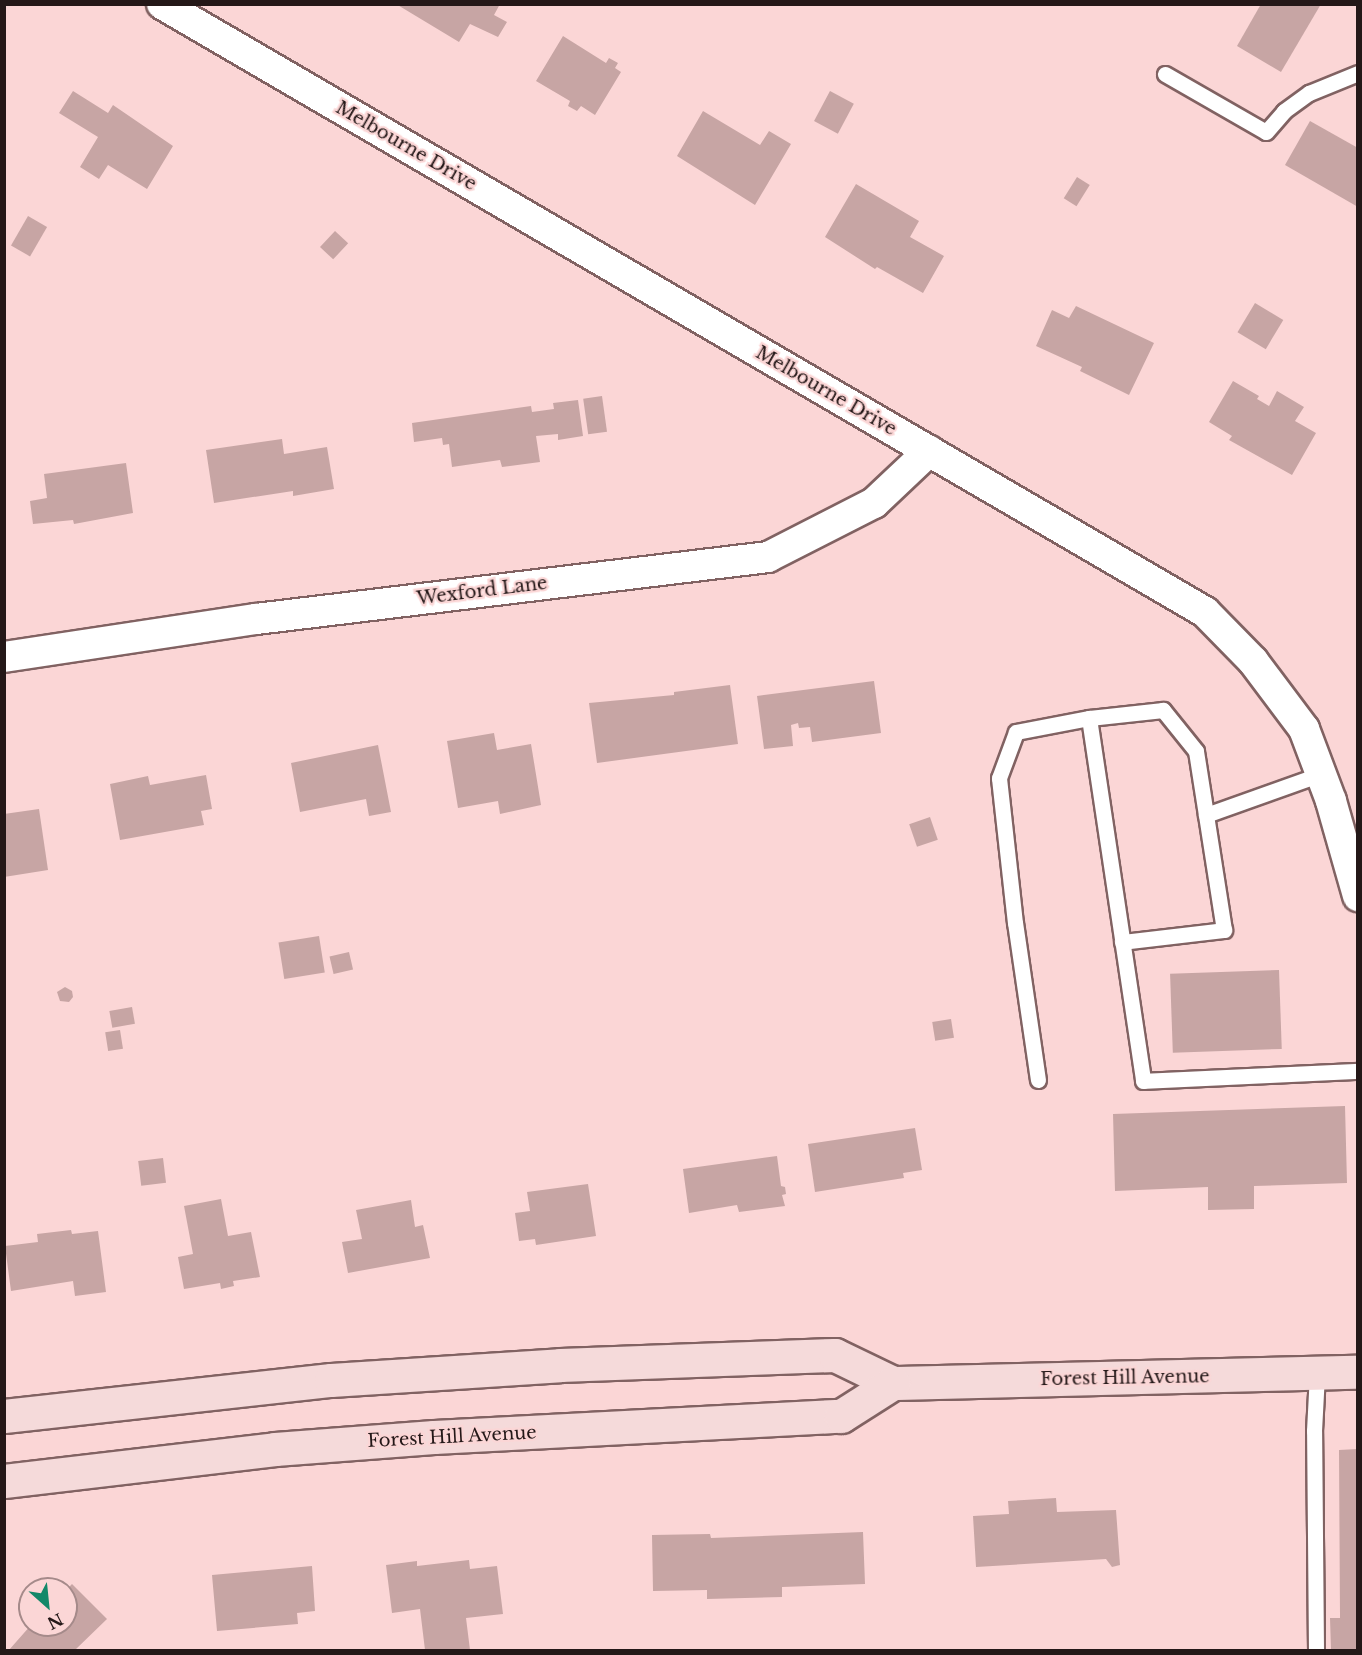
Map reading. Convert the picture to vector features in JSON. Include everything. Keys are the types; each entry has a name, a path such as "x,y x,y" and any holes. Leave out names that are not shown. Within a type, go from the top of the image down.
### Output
{"main road":[{"name":"Forest Hill Avenue","path":"4,1416 331,1380 560,1365 836,1355 893,1383 1358,1372"},
{"name":"Forest Hill Avenue","path":"4,1481 128,1464 321,1445 841,1416 893,1383"}],"street":[{"name":"Melbourne Drive","path":"162,4 1205,612 1253,661 1304,729 1331,801 1358,896"},
{"name":"Wexford Lane","path":"4,657 256,619 768,557 874,503 929,451"}],"lane":[{"path":"1165,74 1266,132 1284,111 1309,93 1358,73"},
{"path":"1038,1080 1015,922 999,778 1016,732 1089,718 1163,710 1196,751 1224,930 1122,942"},
{"path":"1089,718 1143,1081 1358,1071"},
{"path":"1206,815 1321,774"},
{"path":"1316,1650 1314,1431 1317,1373"}],"building":[{"path":"396,4 500,4 494,15 507,22 498,37 470,24 459,42"},
{"path":"1261,4 1321,4 1281,72 1237,46"},
{"path":"563,36 606,63 609,58 618,63 615,68 621,72 595,115 581,106 577,111 568,106 570,101 536,81"},
{"path":"73,91 108,113 113,105 173,146 147,189 108,165 99,179 80,167 98,137 59,113"},
{"path":"830,91 854,104 838,134 814,121"},
{"path":"703,111 760,145 769,131 791,144 755,205 677,156"},
{"path":"1310,121 1358,148 1358,207 1285,165"},
{"path":"1077,177 1090,185 1076,206 1064,198"},
{"path":"856,184 919,221 910,237 944,256 923,293 877,267 875,269 825,237"},
{"path":"28,216 47,227 30,256 11,245"},
{"path":"335,231 348,243 333,259 320,247"},
{"path":"1255,303 1283,320 1266,349 1237,332"},
{"path":"1076,306 1154,343 1129,395 1080,371 1082,367 1036,346 1052,310 1069,318"},
{"path":"1233,381 1259,396 1257,399 1269,406 1277,391 1304,407 1295,421 1316,433 1292,475 1229,440 1232,436 1209,422"},
{"path":"602,396 607,432 588,434 583,399"},
{"path":"578,400 583,436 558,440 558,434 536,436 540,462 502,467 500,460 452,467 449,444 443,445 442,438 414,442 412,423 531,406 532,412 554,409 553,403"},
{"path":"282,439 284,454 327,447 334,489 293,496 293,491 214,503 206,450"},
{"path":"126,463 133,513 74,524 73,520 33,524 30,501 47,498 44,474"},
{"path":"874,681 881,733 812,742 810,727 799,728 798,723 791,725 793,746 764,749 757,696"},
{"path":"730,685 738,744 597,763 589,703 674,695 674,692"},
{"path":"494,733 497,750 531,744 541,805 500,814 498,801 458,808 447,741"},
{"path":"378,745 391,812 369,816 366,799 300,812 291,763"},
{"path":"206,775 212,809 201,811 204,825 120,840 110,784 148,776 150,785"},
{"path":"39,809 48,870 4,877 4,814"},
{"path":"930,817 938,840 917,847 909,824"},
{"path":"319,936 325,973 284,979 279,942"},
{"path":"349,952 353,970 334,974 330,956"},
{"path":"1279,970 1282,1049 1173,1053 1170,974"},
{"path":"65,987 72,991 73,997 69,1002 60,1001 57,992"},
{"path":"132,1007 135,1024 112,1028 109,1011"},
{"path":"951,1019 954,1038 935,1041 932,1022"},
{"path":"120,1030 123,1049 108,1051 105,1032"},
{"path":"1345,1106 1347,1183 1254,1186 1254,1209 1208,1210 1208,1187 1115,1191 1113,1114"},
{"path":"915,1128 922,1170 903,1173 904,1178 815,1192 808,1144"},
{"path":"777,1156 781,1186 785,1187 786,1194 782,1195 785,1206 739,1212 737,1205 689,1213 683,1169"},
{"path":"163,1158 166,1183 141,1186 138,1161"},
{"path":"588,1184 596,1236 536,1245 535,1239 519,1241 515,1213 530,1211 527,1192"},
{"path":"221,1199 228,1236 251,1232 260,1277 233,1281 234,1286 221,1289 220,1283 184,1289 178,1257 193,1254 184,1206"},
{"path":"411,1200 415,1227 423,1225 430,1258 348,1273 342,1242 362,1239 356,1210"},
{"path":"71,1230 72,1234 98,1231 106,1292 75,1296 73,1281 11,1291 5,1246 38,1242 37,1234"},
{"path":"1358,1449 1358,1650 1331,1650 1330,1618 1340,1618 1339,1450"},
{"path":"1056,1498 1057,1512 1116,1510 1120,1565 1112,1567 1106,1559 976,1567 973,1516 1009,1514 1008,1501"},
{"path":"863,1532 865,1584 782,1587 782,1597 707,1599 707,1590 653,1591 652,1535 710,1534 711,1538"},
{"path":"469,1560 470,1569 497,1566 503,1614 466,1618 470,1650 425,1650 420,1609 392,1613 386,1565 417,1561 417,1566"},
{"path":"312,1566 315,1611 297,1613 298,1624 217,1631 212,1575"},
{"path":"78,1590 107,1619 75,1650 9,1650 20,1637 78,1637"}]}
